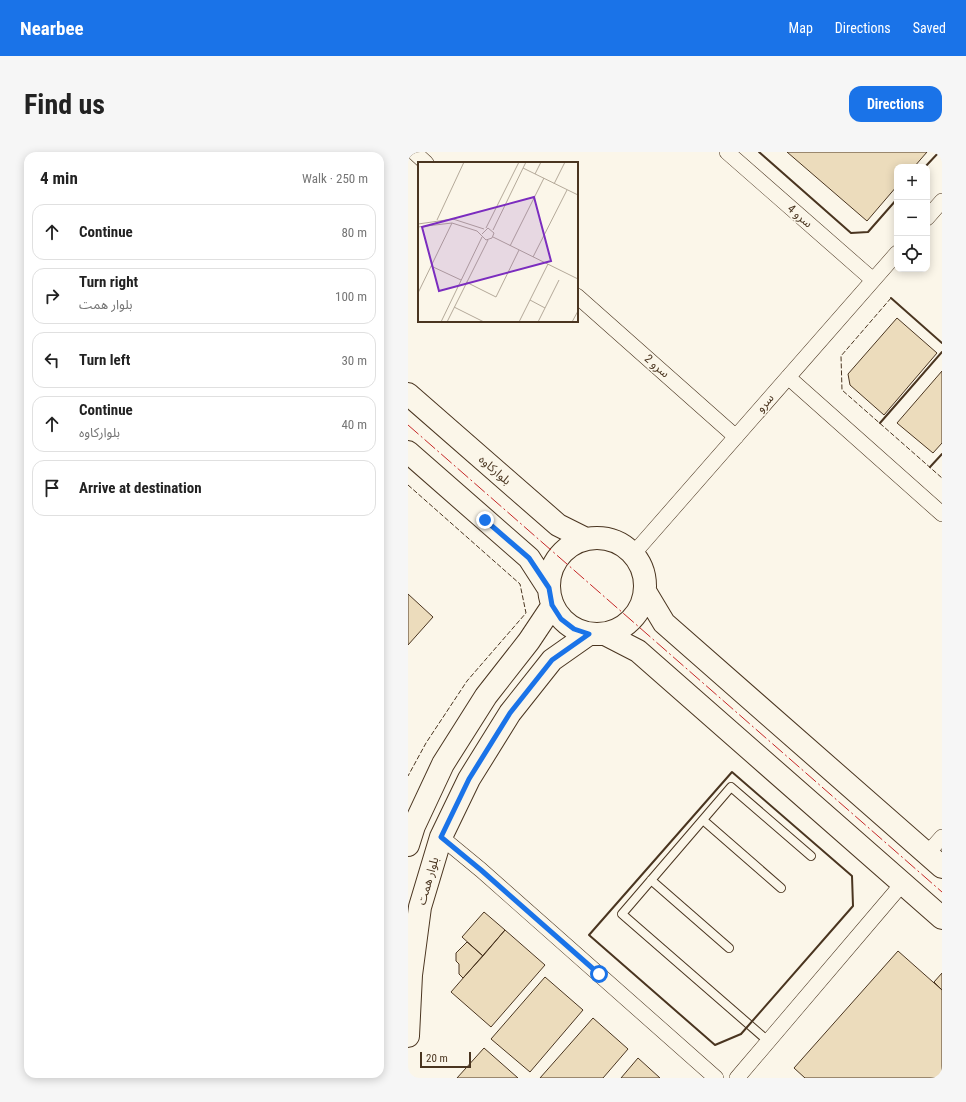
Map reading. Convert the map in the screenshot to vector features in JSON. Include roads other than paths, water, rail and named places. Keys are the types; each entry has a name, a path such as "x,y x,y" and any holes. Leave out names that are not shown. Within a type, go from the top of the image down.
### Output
{"street":[{"path":"414,152 425,162"},
{"name":"سرو 4","path":"727,152 873,280"},
{"path":"930,215 942,201"},
{"name":"سرو","path":"634,553 894,256"},
{"name":"سرو 2","path":"578,297 736,436"},
{"path":"788,377 942,514"},
{"name":"بلوارکاوه","path":"408,394 558,525 586,539"},
{"path":"408,452 529,558 551,597 561,619 574,629 597,634 638,652 942,918"},
{"path":"408,845 414,826 443,764 486,696 529,641 551,597 551,572 558,557 570,546 586,539 602,538 618,542 634,553 640,563 645,578 646,593 641,608 632,620 619,630 597,634"},
{"path":"646,593 664,623 935,860 942,837"},
{"name":"بلوار همت","path":"408,1036 411,974 420,907 441,837 469,779 510,713 552,660 597,634"},
{"path":"441,837 481,870 716,1078"},
{"path":"737,1078 903,883"}],"lane":[{"path":"768,1041 622,914 731,787 811,856"},
{"path":"703,820 781,888"},
{"path":"651,880 729,948"}]}
